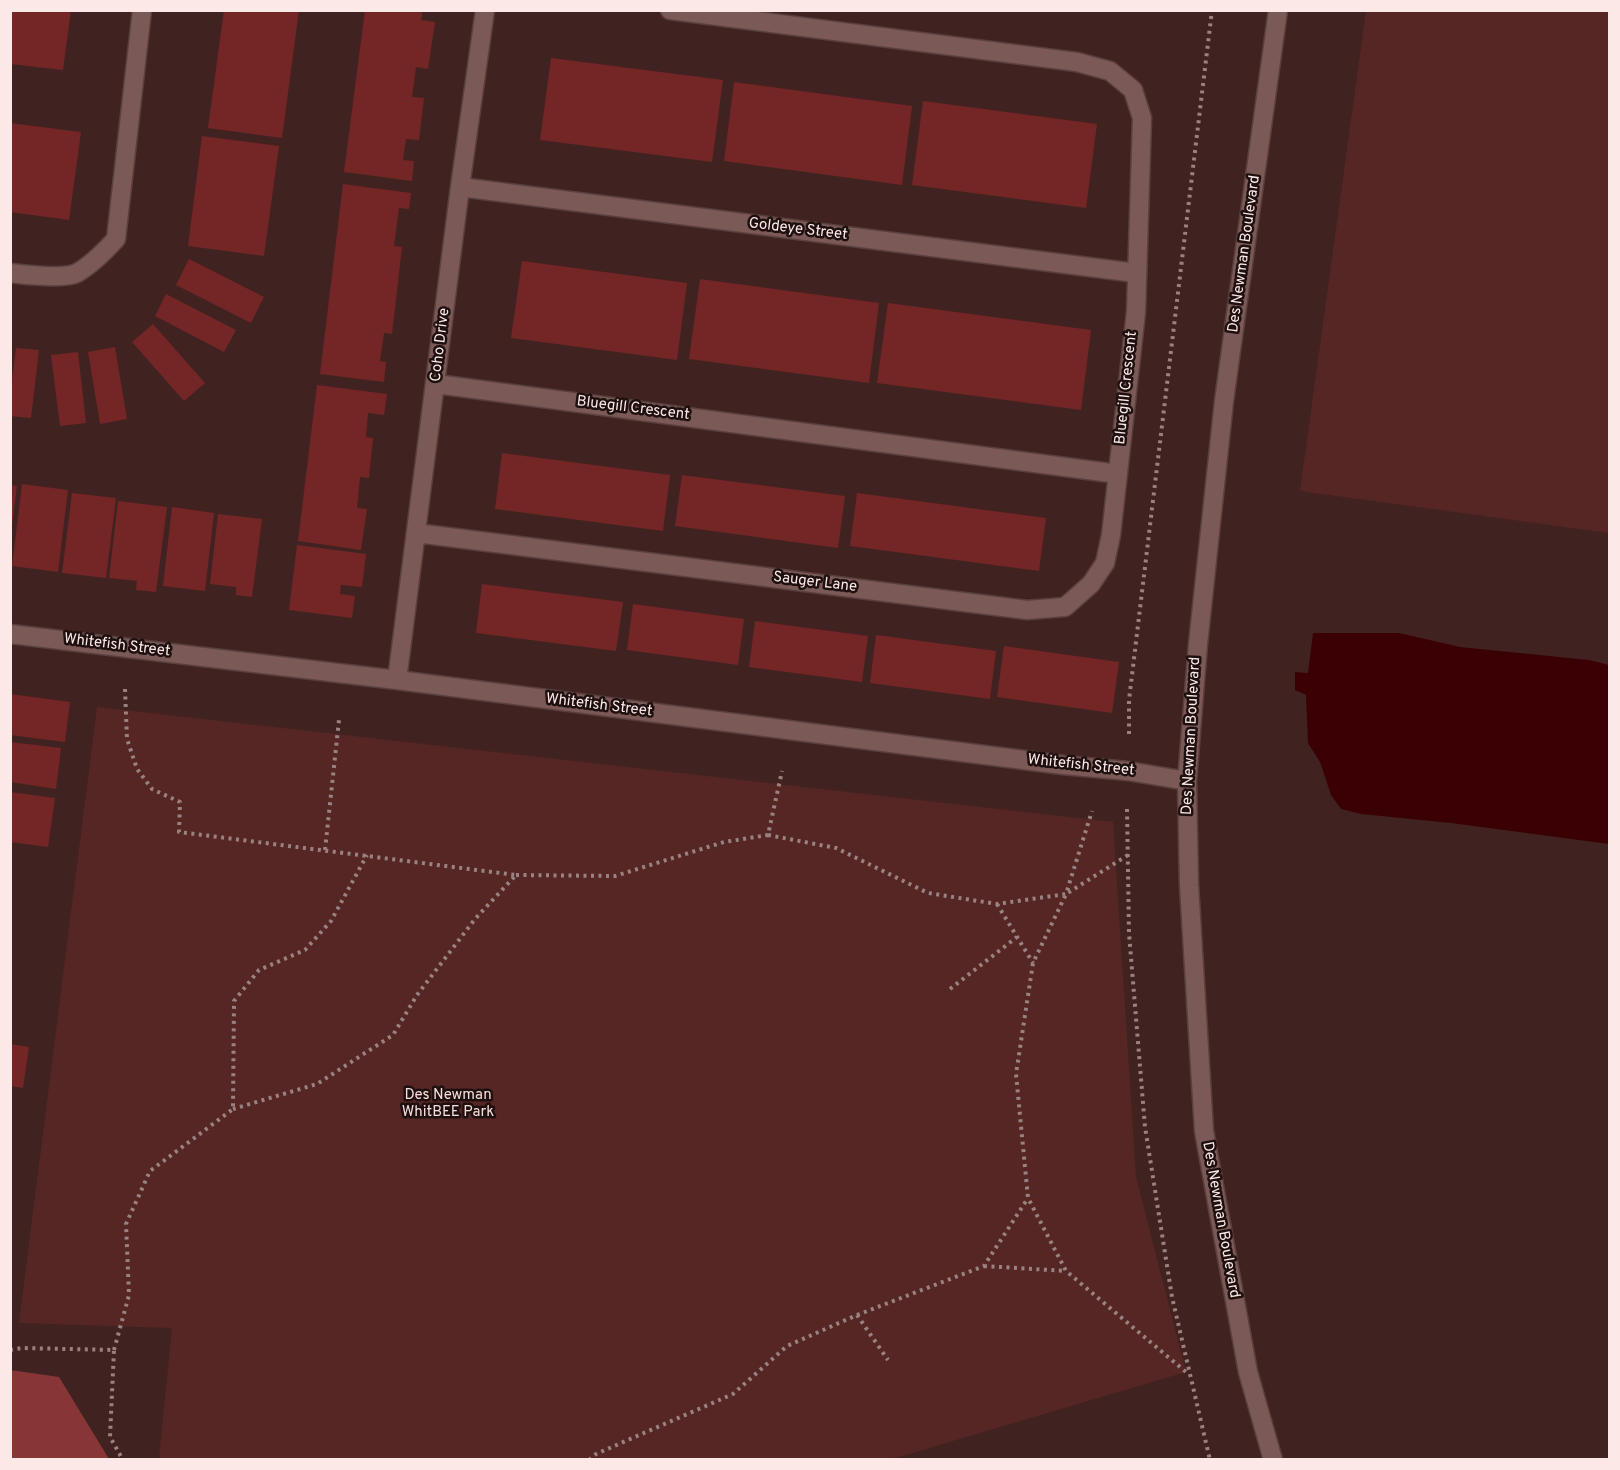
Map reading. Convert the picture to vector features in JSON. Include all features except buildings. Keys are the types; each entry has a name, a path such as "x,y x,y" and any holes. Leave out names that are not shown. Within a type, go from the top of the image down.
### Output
{"street":[{"path":"10,273 31,276 75,275 116,239 142,10"},
{"name":"Coho Drive","path":"397,680 485,10"},
{"name":"Bluegill Crescent","path":"436,384 1118,474 1136,312 1142,118 1133,90 1110,70 1077,62 670,10"},
{"name":"Des Newman Boulevard","path":"1273,1460 1248,1372 1204,1131 1189,885 1187,781 1198,644 1224,401 1278,10"},
{"name":"Goldeye Street","path":"460,187 1136,273"},
{"name":"Sauger Lane","path":"416,533 1027,610 1046,609 1065,607 1091,584 1105,563 1111,535 1118,474"},
{"name":"Whitefish Street","path":"10,634 397,680 1063,765 1128,771 1187,781"}],"path":[{"path":"1129,734 1130,700 1212,10"},
{"path":"125,689 128,739 137,768 152,789 180,802 179,832 516,875 615,876 724,843 768,836 836,848 928,893 997,904 1066,894 1128,855"},
{"path":"325,850 339,720"},
{"path":"768,836 782,771"},
{"path":"1127,809 1129,933 1145,1127 1172,1297 1210,1460"},
{"path":"1092,811 1066,894 1034,963 1016,1074 1028,1198 1066,1271 1186,1372"},
{"path":"233,1109 234,1001 259,970 305,950 331,921 367,855"},
{"path":"123,1460 110,1437 114,1350 129,1295 126,1224 150,1172 233,1109 317,1084 393,1035 417,996 475,919 516,875"},
{"path":"997,904 1034,963"},
{"path":"950,989 1017,937"},
{"path":"984,1266 1028,1198"},
{"path":"589,1460 596,1454 733,1394 787,1346 857,1315 984,1266 1066,1271"},
{"path":"857,1315 888,1360"},
{"path":"10,1350 22,1348 114,1350"}],"green space":[{"path":"1366,11 1609,11 1609,533 1300,491"},
{"name":"Des Newman WhitBEE Park","path":"97,707 1113,822 1136,1177 1186,1372 892,1459 159,1459 172,1328 19,1323"}],"shaded area":[{"path":"1313,633 1399,633 1460,647 1589,660 1609,665 1609,844 1451,823 1361,814 1341,809 1331,795 1320,762 1308,743 1306,695 1295,690 1295,672 1308,673"},
{"path":"10,1370 59,1377 109,1459 11,1459"}]}
